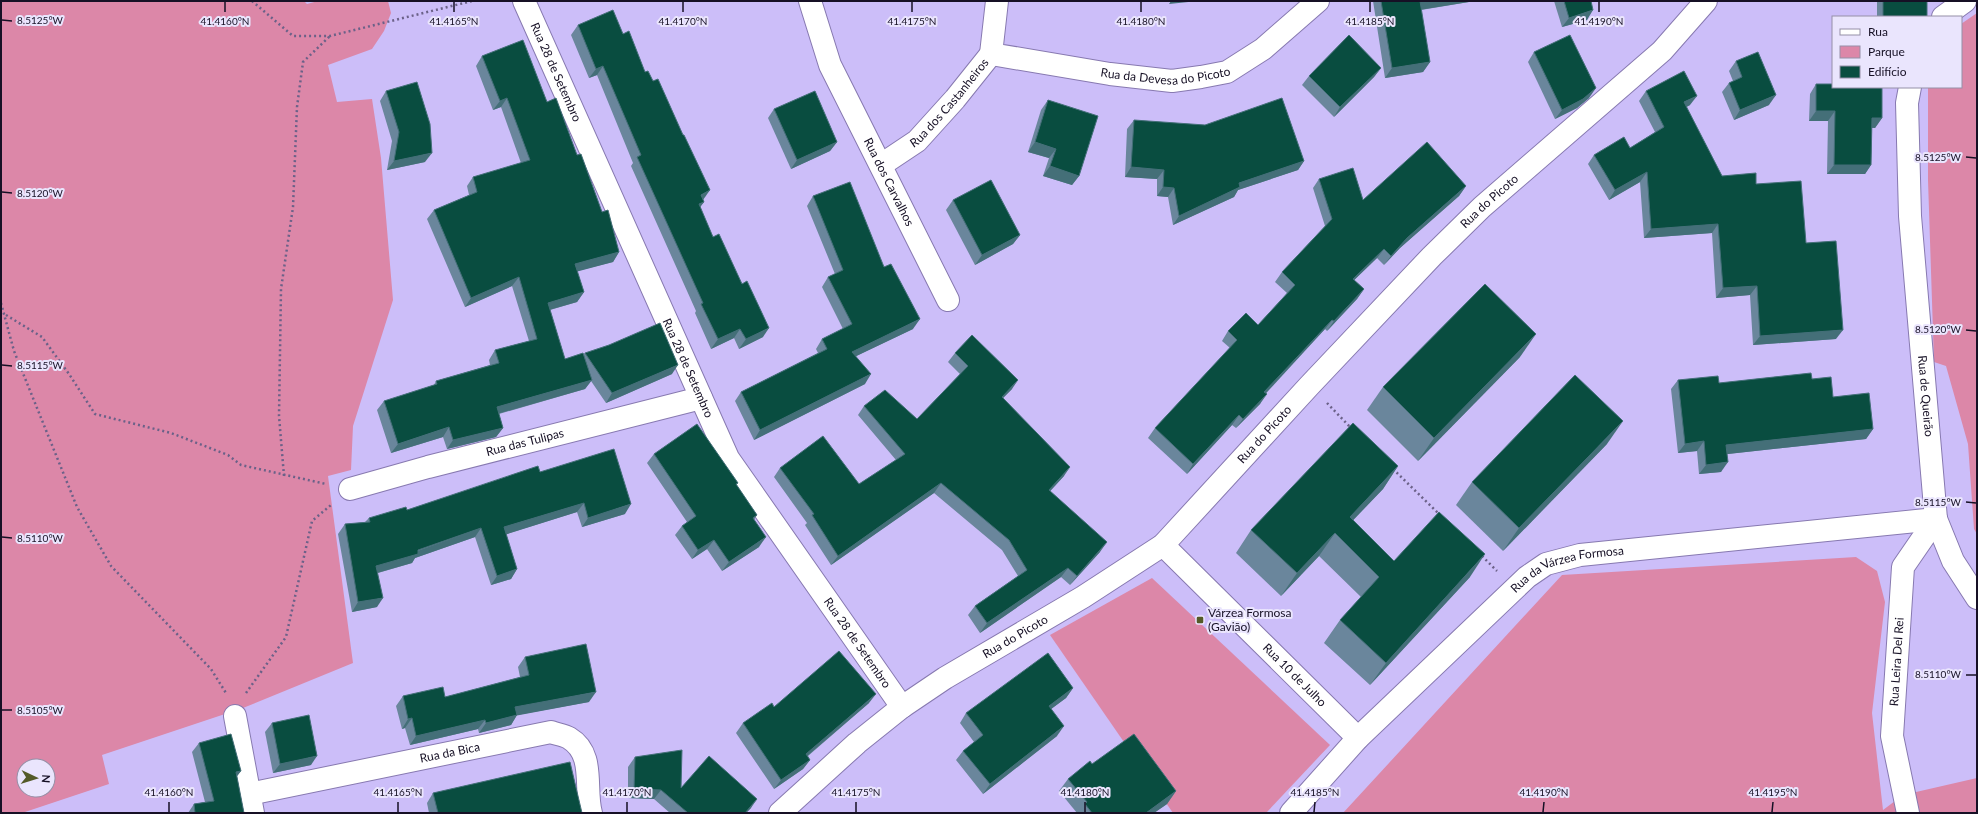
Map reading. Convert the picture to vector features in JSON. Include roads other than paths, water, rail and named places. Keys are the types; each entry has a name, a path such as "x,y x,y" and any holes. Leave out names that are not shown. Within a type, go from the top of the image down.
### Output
{"street":[{"name":"Rua 28 de Setembro","path":"524,1 728,458 902,707"},
{"name":"Rua dos Carvalhos","path":"810,1 830,65 948,300"},
{"name":"Rua dos Castanheiros","path":"881,165 917,141 955,99 991,54 997,1"},
{"name":"Rua da Devesa do Picoto","path":"991,54 1110,74 1172,81 1201,77 1227,72 1263,49 1318,1"},
{"name":"Rua do Picoto","path":"780,813 857,743 902,707 945,678 1083,597 1162,545 1432,256 1476,213 1662,51 1706,1"},
{"path":"1944,16 1965,1"},
{"name":"Rua de Queirão","path":"1910,88 1907,103 1910,216 1936,520 1952,561 1977,598"},
{"name":"Rua das Tulipas","path":"350,489 428,467 701,398"},
{"name":"Rua da Várzea Formosa","path":"1291,813 1358,738 1527,577 1546,564 1580,555 1936,520"},
{"name":"Rua Leira Del Rei","path":"1908,813 1892,736 1903,567 1936,520"},
{"name":"Rua 10 de Julho","path":"1162,545 1358,738"},
{"name":"Rua da Bica","path":"233,708 251,804 551,732 569,738 582,751 588,770 591,813"}],"place":[{"name":"Várzea Formosa (Gavião)","path":"1200,620"}]}
